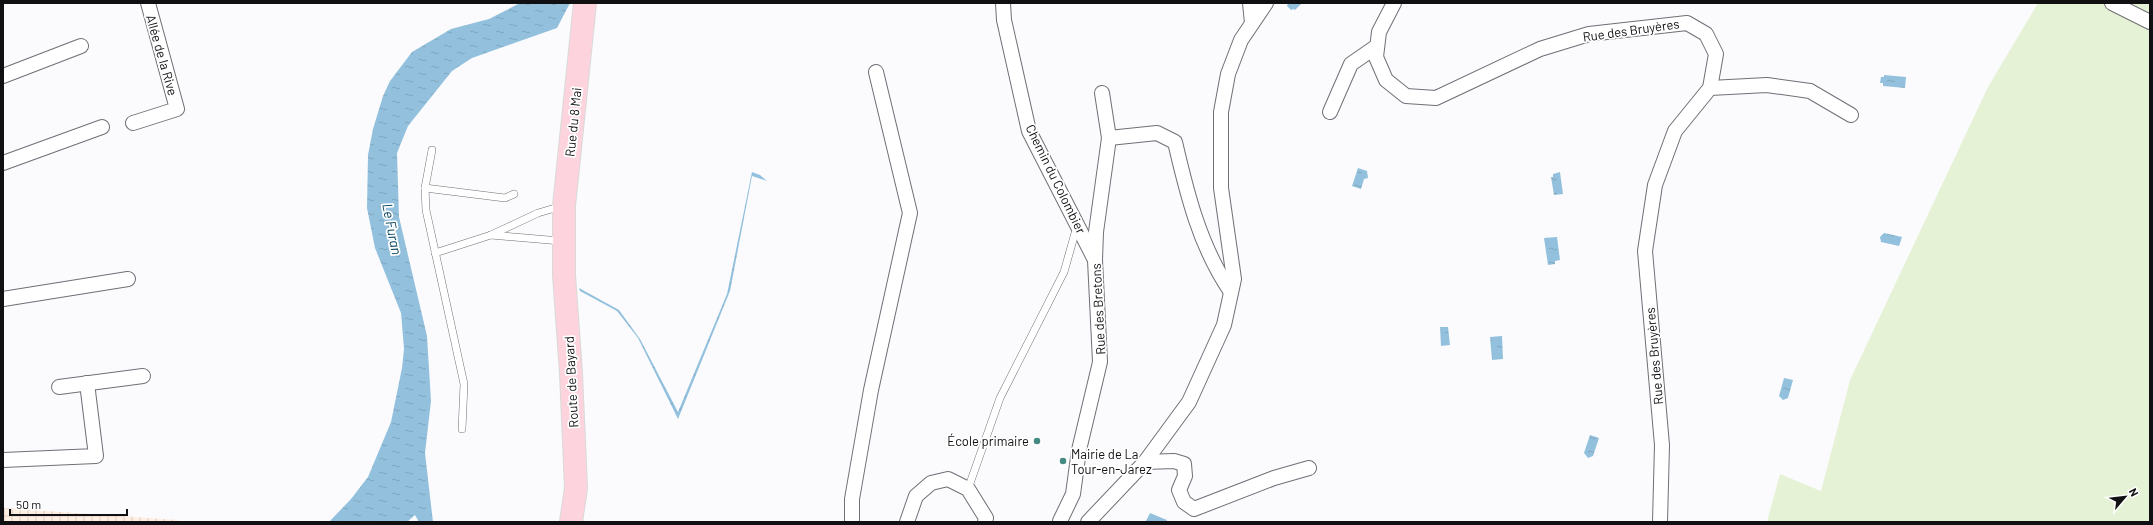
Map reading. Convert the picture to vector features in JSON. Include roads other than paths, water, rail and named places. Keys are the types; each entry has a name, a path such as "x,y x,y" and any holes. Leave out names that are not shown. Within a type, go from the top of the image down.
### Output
{"main road":[{"name":"Rue du 8 Mai","path":"564,241 564,206 585,3"},
{"name":"Route de Bayard","path":"564,241 564,275 571,373 576,488 571,522"}],"street":[{"name":"Allée de la Rive","path":"134,123 177,109 148,3"},
{"name":"Chemin du Colombier","path":"1003,3 1004,20 1029,131 1095,260"},
{"path":"1250,3 1252,23"},
{"path":"1088,522 1145,462 1189,402 1224,325 1234,279 1221,188 1221,112 1228,74 1241,40 1266,3"},
{"name":"Rue des Bruyères","path":"1394,3 1379,32 1376,57 1386,80 1406,96 1436,98 1540,49 1588,34 1687,23 1706,34 1716,54 1710,88 1675,131 1655,185 1645,251 1662,445 1660,522"},
{"path":"2112,3 2150,22"},
{"path":"3,76 81,46"},
{"path":"1330,112 1351,64 1377,46"},
{"path":"852,522 852,499 871,390 910,214 876,72"},
{"path":"1710,88 1767,85 1810,91 1851,115"},
{"name":"Rue des Bretons","path":"1060,522 1074,494 1079,450 1100,362 1095,260 1096,232 1109,138 1102,93"},
{"path":"3,163 102,127"},
{"path":"1109,138 1157,133 1175,142 1190,204 1216,270 1231,292"},
{"path":"3,298 128,279"},
{"path":"59,387 143,376"},
{"path":"3,460 96,456 87,383"},
{"path":"1145,462 1174,461 1184,464 1185,476 1179,490 1184,502 1194,509 1274,478 1310,468"},
{"path":"907,522 916,496 931,483 948,480 968,490 986,518 985,522"}],"lane":[{"path":"432,150 425,188 426,210 464,384 462,429"},
{"path":"425,188 505,198 514,194"},
{"path":"435,253 491,235 538,213 564,206"},
{"path":"968,490 1000,398 1064,272 1078,226"},
{"path":"491,235 564,241"}],"water":[{"name":"Le Furan","path":"520,3 570,3 557,28 472,58 452,71 408,126 397,153 399,217 427,336 431,401 425,453 433,522 419,522 415,515 407,522 329,522 351,499 368,477 391,422 402,368 404,349 401,313 375,248 367,208 368,155 373,129 383,96 390,81 412,52 451,29 489,19"},
{"path":"1288,3 1302,3 1295,10 1291,10 1287,6"},
{"path":"1884,75 1906,77 1905,88 1883,86 1883,83 1880,83 1881,77 1884,77"},
{"path":"1358,168 1367,171 1368,178 1364,179 1361,189 1352,186"},
{"path":"752,172 760,175 767,181 752,176 730,291 678,419 638,338 617,311 580,291 579,288 619,310 640,339 678,412 727,294"},
{"path":"1560,172 1563,194 1554,195 1551,177 1553,177 1553,174"},
{"path":"1884,233 1902,237 1899,246 1881,242 1880,237"},
{"path":"1557,237 1560,260 1555,261 1555,264 1548,265 1544,238"},
{"path":"1440,327 1448,327 1450,345 1441,346"},
{"path":"1502,336 1503,359 1492,360 1490,337"},
{"path":"1784,378 1793,380 1788,398 1783,400 1779,396"},
{"path":"1590,435 1599,438 1593,456 1588,458 1584,453"},
{"path":"1150,513 1167,520 1166,522 1146,521"}],"place":[{"name":"École primaire","path":"1037,441"},
{"name":"Mairie de La Tour-en-Jarez","path":"1063,461"}]}
